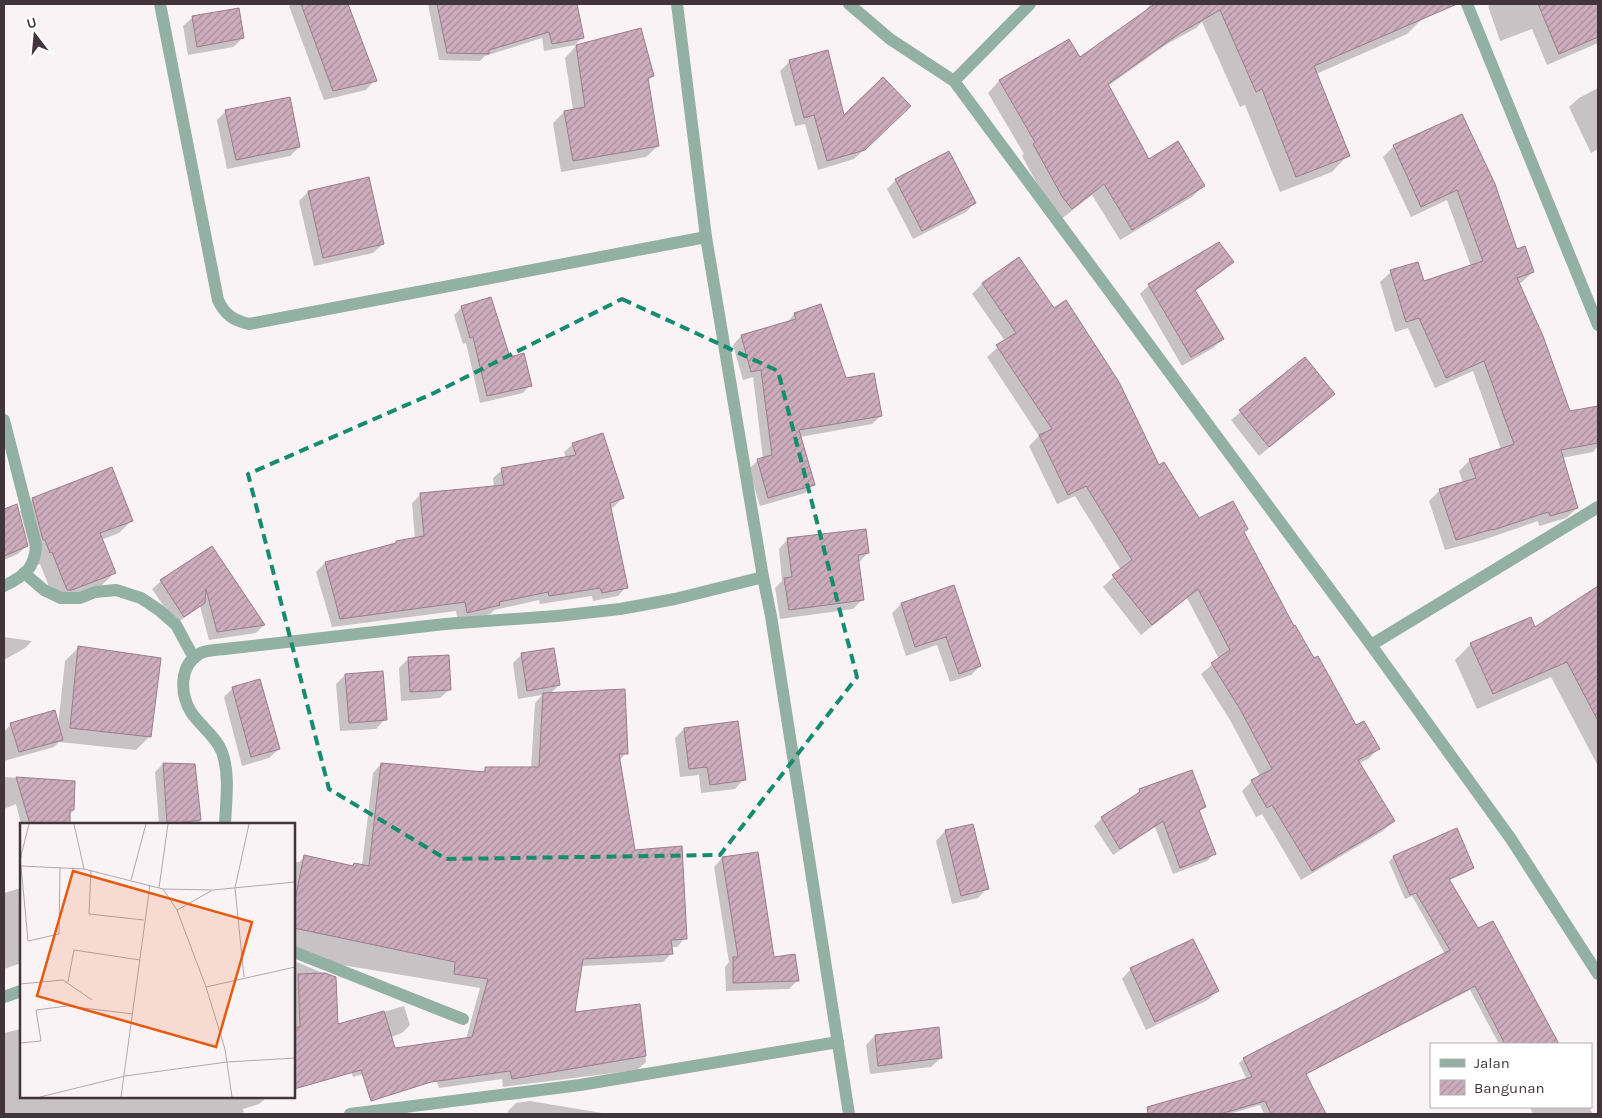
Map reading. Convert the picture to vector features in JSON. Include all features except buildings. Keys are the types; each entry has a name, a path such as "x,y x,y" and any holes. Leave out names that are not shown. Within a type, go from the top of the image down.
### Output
{"street":[{"path":"160,4 218,300 223,312 240,322 249,324 706,237"},
{"path":"677,4 706,237 771,616 849,1114"},
{"path":"849,4 890,39 954,81 1371,644 1511,839 1598,974"},
{"path":"954,81 1030,4"},
{"path":"1467,4 1598,325"},
{"path":"4,420 36,545 35,558 24,573 16,580 4,586"},
{"path":"1371,644 1598,507"},
{"path":"24,573 44,590 61,598 80,598 95,592 116,590 141,598 176,625 194,658"},
{"path":"225,823 226,772 222,750 191,712 185,694 183,676 189,662 200,653 445,624 557,616 620,608 674,599 763,577"},
{"path":"295,952 463,1019"},
{"path":"4,997 20,990"},
{"path":"350,1114 580,1084 838,1042"}],"highlighted area":[{"path":"622,299 778,371 857,677 720,855 446,859 329,789 248,474 434,393"}]}
